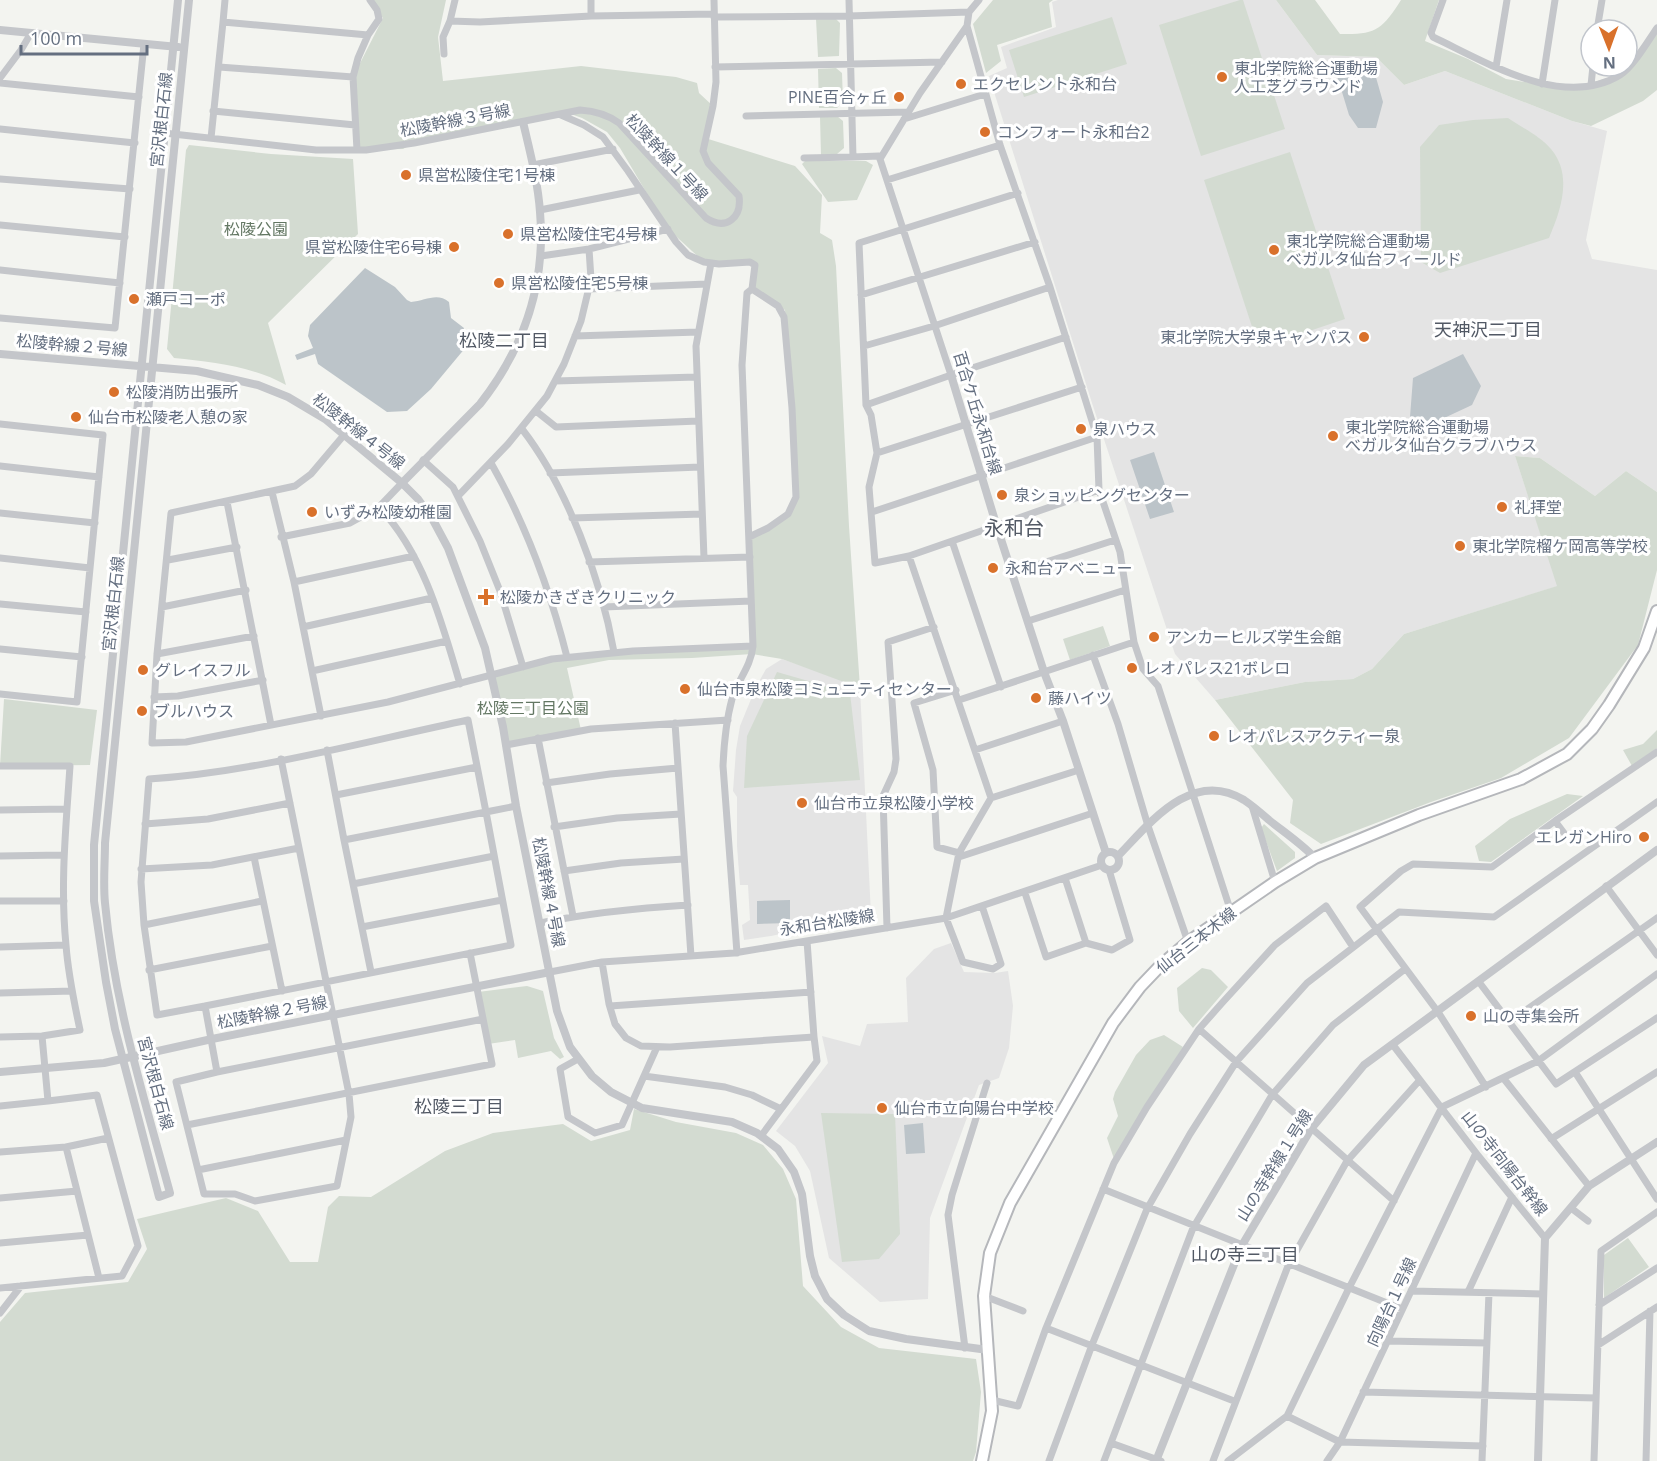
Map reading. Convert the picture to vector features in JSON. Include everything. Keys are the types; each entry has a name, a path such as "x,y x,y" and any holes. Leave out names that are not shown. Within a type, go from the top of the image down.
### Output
{"main road":[{"name":"仙台三本木線","path":"982,1461 992,1400 984,1296 990,1253 1010,1203 1107,1033 1140,987 1188,942 1275,882 1315,858 1419,815 1521,779 1567,754 1592,729 1609,705 1644,648 1657,611"}],"street":[{"path":"123,1059 106,982 94,901 94,845 178,0"},
{"name":"宮沢根白石線","path":"123,1059 159,1197 170,1193 133,1057 116,982 104,901 105,843 189,0"},
{"path":"211,138 225,0"},
{"path":"357,150 353,77 368,35 379,19 377,10 370,0"},
{"path":"444,54 443,37 455,0"},
{"path":"591,0 591,16"},
{"name":"松陵幹線１号線","path":"523,122 580,110 594,111 611,117 711,222 725,223 737,216 739,196 708,163 703,151 713,106 714,0"},
{"path":"849,0 853,157"},
{"path":"979,0 969,12 967,26 1000,145 1050,287 1097,437 1099,490 1120,552 1134,642 1143,669 1158,686 1231,912"},
{"path":"1443,0 1431,33 1433,37 1496,67 1542,84 1569,89 1605,82 1622,74 1657,28"},
{"path":"1496,67 1507,0"},
{"path":"1542,84 1555,0"},
{"path":"1599,18 1602,0"},
{"path":"450,21 480,22 591,16 849,16 969,12"},
{"path":"223,22 368,35"},
{"path":"804,158 879,156 880,159 908,112 967,26"},
{"path":"0,30 184,47"},
{"path":"0,78 31,33"},
{"path":"0,318 115,328 144,44"},
{"path":"715,67 942,62"},
{"path":"219,67 353,77"},
{"path":"1590,85 1591,78"},
{"path":"0,83 140,97"},
{"path":"904,119 985,94"},
{"path":"213,111 356,125"},
{"path":"746,116 908,112"},
{"path":"561,115 584,125 603,137 676,242 688,255 711,263 750,262 755,266 752,289 747,293 742,365 753,646 752,658 733,697 725,735 723,766 737,952"},
{"name":"松陵幹線３号線","path":"164,133 316,150 357,150 387,148 523,122 540,210 541,256 536,291 528,320 504,372 480,404 402,483"},
{"path":"0,129 135,143"},
{"path":"887,180 1000,145"},
{"path":"533,165 613,149"},
{"name":"百合ケ丘永和台線","path":"880,159 951,375 1044,672 1063,721 1106,853"},
{"path":"0,179 130,189"},
{"path":"540,210 639,190"},
{"path":"1018,193 859,243 866,405 871,415 877,453 869,487 875,564 909,556 1099,490"},
{"path":"0,225 125,237"},
{"path":"541,256 589,249 668,230"},
{"path":"861,295 1035,242"},
{"path":"458,496 522,429 555,381 581,321 591,279 589,249"},
{"path":"704,558 696,346 711,263"},
{"path":"0,270 120,283"},
{"path":"588,290 707,284"},
{"path":"864,346 934,326 1050,287"},
{"path":"749,537 768,528 788,514 796,497 792,408 784,317 778,306 752,289"},
{"path":"574,336 698,332"},
{"path":"866,405 1066,338"},
{"name":"松陵幹線２号線","path":"0,354 141,366"},
{"name":"松陵幹線４号線","path":"141,366 197,371 258,385 310,409 402,483 418,499 448,548 472,610 491,676 557,1011 570,1047 578,1059 610,1092 642,1108 732,1122 761,1136 778,1149 794,1173 802,1194 810,1256 815,1276 827,1299 844,1315 869,1331 988,1350"},
{"path":"555,381 697,377"},
{"path":"877,453 1082,387"},
{"path":"536,411 556,427 698,421"},
{"path":"0,424 103,435 77,702 0,694"},
{"path":"522,429 538,450 572,518 589,562 614,652"},
{"path":"344,435 304,481 295,486 171,513 157,654 152,742 186,742 321,716 388,702 567,657 614,652 753,646"},
{"path":"872,513 1097,437"},
{"path":"423,460 453,488 458,496 500,591 523,667"},
{"path":"490,463 507,491 525,534 559,627 567,657"},
{"path":"0,466 99,477"},
{"path":"550,473 700,467"},
{"path":"281,537 350,523 380,507 402,483"},
{"path":"272,492 281,537 294,582 321,716"},
{"path":"227,502 271,725"},
{"path":"380,507 395,523 414,556 432,598 460,684"},
{"path":"0,513 95,523"},
{"path":"572,518 702,513"},
{"path":"1012,573 1115,540"},
{"path":"952,541 1001,687"},
{"path":"168,560 237,547"},
{"path":"294,582 414,556"},
{"path":"909,556 991,798"},
{"path":"589,562 750,557"},
{"path":"0,558 90,568"},
{"path":"162,607 246,590"},
{"path":"1028,621 1125,590"},
{"path":"303,627 432,598"},
{"path":"603,607 751,601"},
{"path":"0,604 86,612"},
{"path":"887,928 883,796 894,772 896,759 888,642 934,627"},
{"path":"157,654 254,636"},
{"path":"312,671 447,641"},
{"path":"959,700 1134,642"},
{"path":"0,649 81,657"},
{"path":"1093,655 1118,724 1148,826 1188,942"},
{"path":"154,698 178,696 263,680"},
{"path":"956,690 914,703 933,770 937,847 959,855 1093,813"},
{"path":"468,720 511,945 157,1015 144,925 141,869 149,779 187,777 281,759 468,720"},
{"path":"506,745 591,729 728,720"},
{"path":"975,750 1063,721"},
{"path":"675,723 691,956"},
{"path":"538,738 573,916"},
{"path":"327,750 371,972"},
{"path":"1486,1087 1438,1012 1359,907 1401,871 1413,864 1492,867 1657,752"},
{"path":"281,759 327,982 333,1015 340,1048 349,1092 351,1117 337,1185 255,1201 235,1194 204,1194 176,1082 217,1072 340,1048 483,1019"},
{"path":"0,766 70,766 63,855 64,902 66,945 80,1030 42,1036 0,1037"},
{"path":"336,795 477,767"},
{"path":"546,783 678,768"},
{"path":"982,906 1000,964 993,969 963,962 946,918 959,855 991,798 1079,770"},
{"path":"1118,856 1179,799 1191,794 1218,791 1233,795 1252,806 1315,858"},
{"path":"1049,1461 1092,1345 1148,1208 1190,1134 1236,1062 1306,983 1399,912 1494,917 1657,802"},
{"path":"145,824 208,819 290,803"},
{"path":"344,840 516,806"},
{"path":"1252,806 1275,882"},
{"path":"0,810 67,809"},
{"path":"555,827 617,818 681,814"},
{"path":"1555,821 1564,833"},
{"path":"141,869 212,865 299,848"},
{"name":"山の寺幹線１号線","path":"1158,1460 1242,1245 1311,1129 1364,1065 1657,850"},
{"path":"1024,892 1046,957 1086,944 1112,950 1130,940 1102,857 1106,853 1114,852 1118,856 1117,866 1106,868"},
{"path":"0,856 63,855"},
{"path":"353,884 494,856"},
{"path":"254,857 282,991"},
{"path":"564,872 621,863 684,859"},
{"name":"永和台松陵線","path":"549,972 602,962 737,952 946,918 1065,878 1106,868"},
{"path":"1065,878 1086,944"},
{"path":"1606,886 1657,955"},
{"path":"362,927 502,900"},
{"path":"144,925 262,901"},
{"path":"0,902 64,902"},
{"path":"540,923 630,908 688,904"},
{"path":"992,1400 1018,1406 1046,1328 1114,1163 1147,1107 1199,1029 1275,945 1326,906 1353,947"},
{"path":"1509,1022 1657,918"},
{"path":"761,1136 817,1061 807,941"},
{"path":"0,947 66,945"},
{"path":"149,970 272,946"},
{"path":"186,1125 492,1064 470,953"},
{"path":"602,962 615,1024 626,1038 641,1046 657,1047 814,1037"},
{"path":"1104,1461 1194,1226 1272,1095 1333,1025 1405,969"},
{"name":"松陵幹線２号線","path":"0,1072 104,1063 212,1039 549,972"},
{"path":"1228,1461 1287,1416 1349,1288 1442,1107 1538,1061 1657,974"},
{"path":"1479,982 1556,1084 1657,1018"},
{"path":"0,993 72,991"},
{"path":"610,1006 811,992"},
{"path":"205,1006 217,1072"},
{"path":"1199,1029 1394,1201"},
{"path":"42,1036 48,1101"},
{"name":"山の寺向陽台幹線","path":"1393,1045 1419,1081 1545,1238 1538,1461"},
{"path":"578,1059 560,1070 568,1117 595,1133 622,1125 657,1047"},
{"path":"1575,1072 1657,1199"},
{"path":"1551,1139 1657,1072"},
{"path":"644,1076 725,1087 752,1095 781,1109"},
{"path":"1504,1079 1589,1186"},
{"path":"1213,1461 1234,1401 1290,1264 1347,1161 1419,1081"},
{"path":"965,1348 948,1215 952,1195 987,1083"},
{"path":"0,1106 97,1095 138,1246 122,1276 0,1288"},
{"path":"0,1152 66,1147 108,1138"},
{"path":"198,1170 346,1140"},
{"path":"1545,1238 1589,1186 1657,1142"},
{"path":"66,1147 99,1278"},
{"name":"向陽台１号線","path":"1327,1461 1340,1442 1476,1153"},
{"path":"1103,1190 1402,1309"},
{"path":"0,1197 77,1191"},
{"path":"1468,1292 1512,1197"},
{"path":"1571,1208 1588,1221"},
{"path":"1594,1461 1601,1251 1657,1212"},
{"path":"0,1243 88,1235"},
{"path":"1599,1305 1657,1268"},
{"path":"0,1313 21,1286"},
{"path":"1411,1291 1543,1294"},
{"path":"1482,1461 1489,1293"},
{"path":"984,1296 1023,1311"},
{"path":"1598,1344 1654,1309"},
{"path":"1646,1461 1654,1309"},
{"path":"1046,1328 1234,1401"},
{"path":"1387,1341 1487,1343"},
{"path":"1363,1392 1596,1398"},
{"path":"1648,1406 1657,1407"},
{"path":"1287,1416 1340,1442 1483,1446"},
{"path":"1111,1443 1158,1460"}],"shaded area":[{"name":"東北学院大学泉キャンパス","path":"1058,0 1276,0 1317,55 1376,57 1404,85 1445,71 1572,121 1607,131 1586,240 1592,259 1657,270 1657,492 1626,471 1595,496 1540,458 1515,456 1558,586 1404,634 1372,669 1353,679 1305,682 1215,700 1175,654 1092,403 989,76 1007,68 1001,47 1056,27 1052,2"},
{"path":"1373,67 1383,102 1376,128 1358,128 1349,115 1335,69"},
{"path":"365,268 395,287 411,302 435,297 449,302 451,318 464,328 462,335 466,340 466,347 431,389 407,411 387,412 318,364 315,354 297,360 295,355 313,348 308,336 310,325"},
{"path":"1463,354 1481,386 1472,405 1427,426 1410,417 1413,378"},
{"path":"1154,452 1174,512 1150,519 1130,460"},
{"name":"仙台市立泉松陵小学校","path":"782,659 860,688 871,915 744,940 742,925 750,920 748,885 740,885 737,797 733,791 736,750 740,726 756,687 766,669"},
{"path":"790,900 790,923 757,924 757,901"},
{"name":"仙台市立向陽台中学校","path":"951,943 964,972 1008,971 1013,1006 1009,1048 999,1078 979,1085 930,1218 928,1299 880,1302 829,1258 810,1171 795,1146 776,1131 828,1063 822,1036 860,1046 867,1024 908,1022 906,978 934,949"},
{"path":"923,1123 925,1153 906,1154 904,1125"}],"green space":[{"name":"松陵三丁目公園","path":"370,0 446,0 438,37 443,81 581,66 676,77 697,83 699,93 713,106 705,138 795,166 822,195 820,233 832,240 836,266 860,688 782,659 752,654 609,660 567,668 581,730 506,745 491,676 552,659 752,646 749,537 788,514 796,497 785,310 752,289 755,265 704,262 668,229 620,148 607,132 582,118 565,112 414,143 403,149 357,150 353,77 383,18"},
{"path":"993,0 1053,0 1049,3 1052,27 997,45 1001,61 986,73 973,24"},
{"name":"東北学院総合運動場 人工芝グラウンド","path":"1243,0 1285,129 1201,156 1159,25"},
{"path":"1276,0 1315,0 1340,34 1352,34 1376,29 1383,24 1401,0 1439,0 1425,41 1468,59 1506,79 1569,89 1608,78 1639,78 1639,52 1657,28 1657,90 1643,101 1591,126 1572,121 1445,71 1404,85 1376,57 1317,55"},
{"path":"1112,17 1127,64 1024,97 1009,50"},
{"path":"835,18 840,23 839,56 818,57 816,19"},
{"path":"836,68 842,73 843,102 837,108 819,108 818,69"},
{"path":"837,116 843,121 844,148 837,154 821,155 820,117"},
{"path":"1508,118 1547,144 1558,159 1562,170 1561,204 1549,238 1440,273 1421,262 1420,147 1439,125"},
{"name":"松陵公園","path":"189,145 271,154 353,159 358,234 268,323 286,385 246,369 174,358 167,349 186,150"},
{"name":"東北学院総合運動場 ベガルタ仙台フィールド","path":"1290,152 1345,319 1259,348 1204,180"},
{"path":"805,161 866,161 873,165 857,200 828,202 802,164"},
{"path":"1515,456 1540,458 1595,496 1626,471 1657,492 1657,570 1638,645 1569,738 1501,778 1321,844 1290,823 1293,800 1215,700 1305,682 1353,679 1372,669 1404,634 1557,586"},
{"path":"1103,626 1110,646 1070,660 1063,639"},
{"path":"777,672 850,693 860,780 744,788 747,736"},
{"path":"4,699 97,710 90,765 0,766"},
{"path":"1657,730 1657,748 1632,766 1623,750 1643,744"},
{"path":"1567,794 1583,796 1491,862 1479,861 1475,846 1510,819"},
{"path":"1264,824 1295,852 1295,858 1277,871 1261,828"},
{"path":"1202,968 1211,970 1228,987 1193,1028 1179,1011 1177,988"},
{"path":"527,986 543,991 554,1038 564,1057 560,1059 551,1051 518,1058 515,1040 488,1044 478,992"},
{"path":"1164,1035 1183,1047 1114,1159 1107,1138 1118,1116 1113,1099 1115,1092 1136,1055 1150,1040"},
{"path":"634,1109 676,1122 736,1133 763,1145 783,1169 796,1199 803,1286 841,1327 879,1348 976,1359 981,1392 976,1452 973,1461 0,1461 0,1322 25,1293 128,1282 147,1249 137,1219 226,1198 258,1211 290,1262 318,1262 328,1207 339,1196 371,1197 445,1151 493,1133 563,1124 591,1141 630,1130"},
{"path":"821,1113 895,1114 900,1234 879,1259 842,1262"},
{"path":"1628,1238 1649,1267 1604,1298 1604,1255"}],"place":[{"name":"東北学院総合運動場 人工芝グラウンド","path":"1222,77"},
{"name":"エクセレント永和台","path":"961,84"},
{"name":"PINE百合ヶ丘","path":"899,97"},
{"name":"コンフォート永和台2","path":"985,132"},
{"name":"県営松陵住宅1号棟","path":"406,175"},
{"name":"県営松陵住宅4号棟","path":"508,234"},
{"name":"県営松陵住宅6号棟","path":"454,247"},
{"name":"東北学院総合運動場 ベガルタ仙台フィールド","path":"1274,250"},
{"name":"県営松陵住宅5号棟","path":"499,283"},
{"name":"瀬戸コーポ","path":"134,299"},
{"name":"東北学院大学泉キャンパス","path":"1364,337"},
{"name":"松陵消防出張所","path":"114,392"},
{"name":"仙台市松陵老人憩の家","path":"76,417"},
{"name":"泉ハウス","path":"1081,429"},
{"name":"東北学院総合運動場 べガルタ仙台クラブハウス","path":"1333,436"},
{"name":"泉ショッピングセンター","path":"1002,495"},
{"name":"礼拝堂","path":"1502,507"},
{"name":"いずみ松陵幼稚園","path":"312,512"},
{"name":"東北学院榴ケ岡高等学校","path":"1460,546"},
{"name":"永和台アベニュー","path":"993,568"},
{"name":"松陵かきざきクリニック","path":"486,597"},
{"name":"アンカーヒルズ学生会館","path":"1154,637"},
{"name":"レオパレス21ボレロ","path":"1132,668"},
{"name":"グレイスフル","path":"143,670"},
{"name":"仙台市泉松陵コミュニティセンター","path":"685,689"},
{"name":"藤ハイツ","path":"1036,698"},
{"name":"ブルハウス","path":"142,711"},
{"name":"レオパレスアクティー泉","path":"1214,736"},
{"name":"仙台市立泉松陵小学校","path":"802,803"},
{"name":"エレガンHiro","path":"1644,837"},
{"name":"山の寺集会所","path":"1471,1016"},
{"name":"仙台市立向陽台中学校","path":"882,1108"}],"district":[{"name":"天神沢二丁目","path":"1488,330"},
{"name":"松陵二丁目","path":"504,341"},
{"name":"永和台","path":"1014,528"},
{"name":"松陵三丁目","path":"459,1107"},
{"name":"山の寺三丁目","path":"1245,1255"}]}
